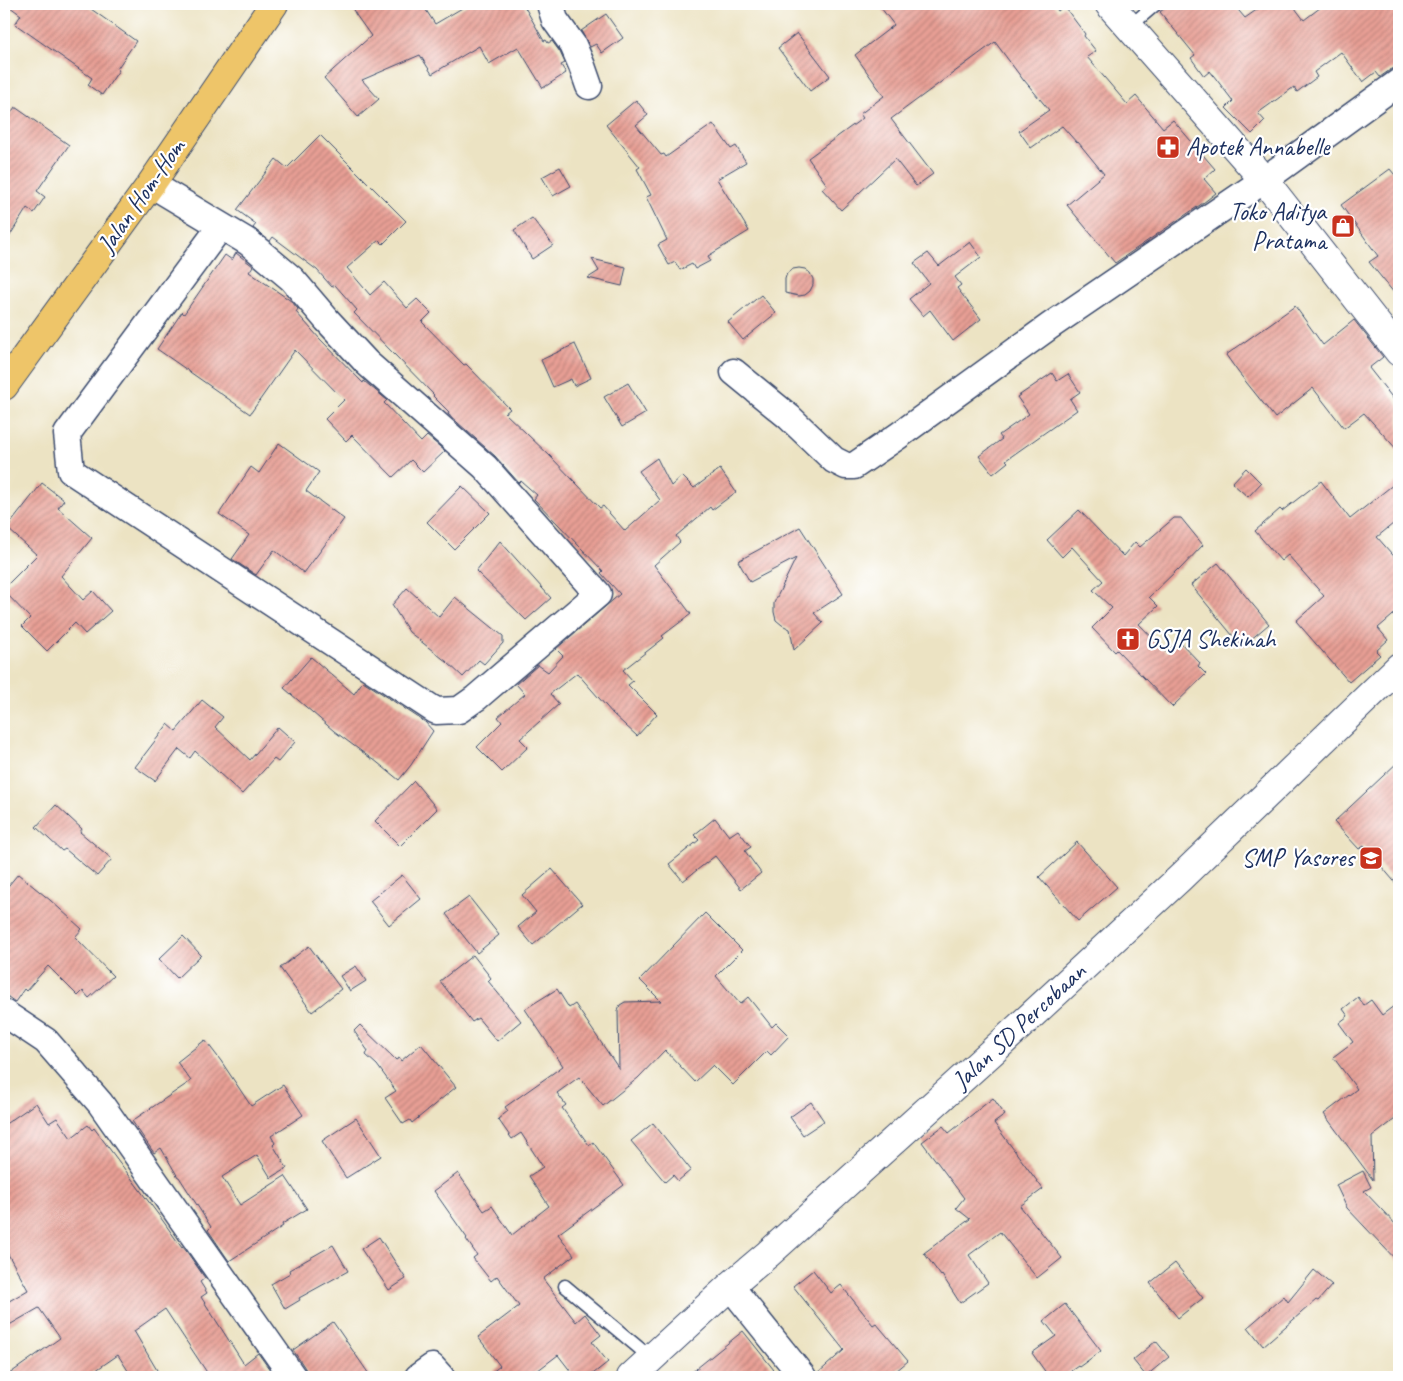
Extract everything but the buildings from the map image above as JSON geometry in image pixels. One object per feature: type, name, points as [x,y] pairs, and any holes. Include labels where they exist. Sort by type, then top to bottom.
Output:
[{"type":"highway","name":"Jalan Hom-Hom","points":[[4,386],[150,184],[274,4]]},
{"type":"street","points":[[550,4],[555,20],[573,45],[589,86]]},
{"type":"street","points":[[1109,4],[1264,180],[1399,352]]},
{"type":"street","points":[[734,372],[789,417],[834,460],[846,466],[854,466],[1050,326],[1264,180],[1399,82]]},
{"type":"street","points":[[150,184],[221,226],[248,242],[292,279],[367,363],[485,467],[598,594],[476,698],[459,710],[436,711],[71,471],[67,434],[221,226]]},
{"type":"street","name":"Jalan SD Percobaan","points":[[630,1377],[987,1057],[1180,878],[1399,667]]},
{"type":"street","points":[[4,1013],[46,1041],[100,1102],[293,1377]]},
{"type":"street","points":[[730,1286],[803,1377]]},
{"type":"street","points":[[418,1377],[432,1368],[441,1377]]},
{"type":"lane","points":[[1130,27],[1156,4]]},
{"type":"lane","points":[[565,1286],[651,1358]]},
{"type":"place","name":"Apotek Annabelle","points":[[1168,147]]},
{"type":"place","name":"Toko Aditya Pratama","points":[[1343,226]]},
{"type":"place","name":"GSJA Shekinah","points":[[1128,639]]},
{"type":"place","name":"SMP Yasores","points":[[1371,858]]}]
